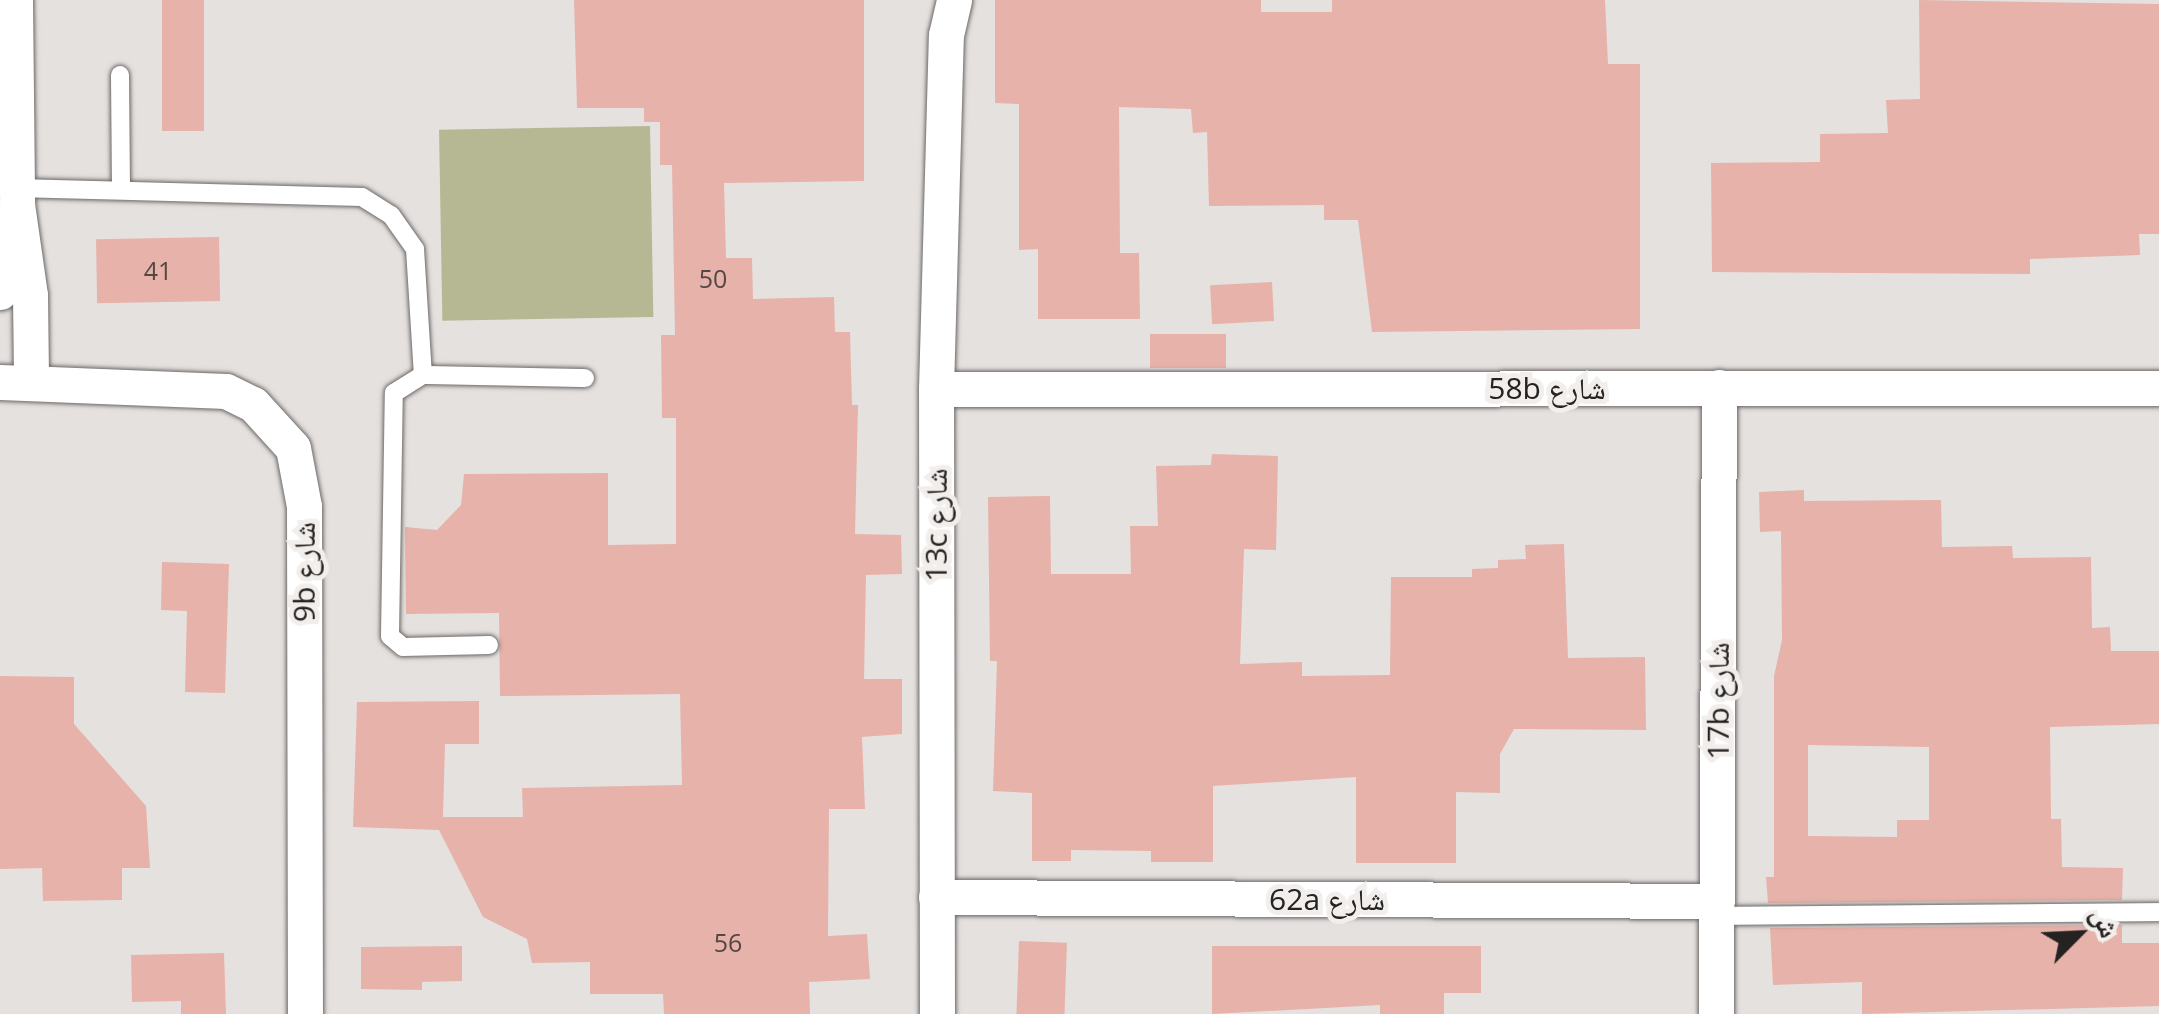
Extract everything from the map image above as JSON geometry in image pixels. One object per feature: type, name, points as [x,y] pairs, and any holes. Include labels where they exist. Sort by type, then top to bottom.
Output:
[{"type":"street","points":[[15,0],[17,196],[30,295],[16,382]]},
{"type":"street","name":"13c شارع","points":[[938,0],[946,35]]},
{"type":"street","name":"13c شارع","points":[[937,1014],[936,388],[946,35],[954,0]]},
{"type":"street","points":[[0,292],[17,196]]},
{"type":"street","name":"9b شارع","points":[[16,382],[226,390],[253,404],[293,448],[304,506],[305,1014]]},
{"type":"street","name":"17b شارع","points":[[1716,1014],[1719,387]]},
{"type":"street","name":"58b شارع","points":[[936,388],[2159,388]]},
{"type":"street","name":"62a شارع","points":[[936,897],[1717,909]]},
{"type":"lane","points":[[120,75],[121,190]]},
{"type":"lane","points":[[17,196],[121,190],[344,193],[377,205],[405,230],[421,268],[423,374]]},
{"type":"lane","points":[[489,645],[402,646],[390,636],[390,404],[401,383],[423,374],[585,378]]},
{"type":"lane","points":[[1717,909],[2159,912]]},
{"type":"green space","points":[[650,126],[653,317],[442,321],[439,130]]},
{"type":"building","points":[[162,0],[204,0],[204,131],[162,131]]},
{"type":"building","points":[[574,0],[864,0],[864,181],[724,183],[726,258],[752,258],[753,299],[834,297],[835,332],[850,332],[852,405],[858,405],[855,534],[901,535],[902,574],[866,575],[864,679],[902,679],[902,734],[862,737],[865,809],[829,809],[828,936],[867,934],[870,979],[809,982],[810,1014],[664,1014],[663,994],[590,994],[590,962],[532,963],[527,939],[483,917],[439,830],[353,827],[357,702],[479,701],[479,744],[445,744],[443,817],[523,817],[522,788],[682,785],[680,694],[500,696],[499,613],[406,614],[405,527],[437,530],[461,505],[464,474],[608,473],[608,545],[676,544],[676,418],[662,418],[661,335],[675,335],[672,165],[660,165],[660,122],[644,122],[644,108],[577,108]]},
{"type":"building","points":[[995,0],[1261,0],[1261,12],[1332,12],[1332,0],[1605,0],[1608,64],[1640,64],[1640,329],[1372,332],[1358,220],[1324,220],[1324,205],[1209,206],[1207,132],[1193,133],[1191,109],[1119,107],[1120,253],[1139,253],[1140,319],[1038,319],[1038,249],[1019,250],[1019,104],[995,103]]},
{"type":"building","points":[[1919,0],[2159,4],[2159,234],[2139,234],[2140,255],[2030,259],[2030,274],[1712,272],[1711,163],[1820,162],[1820,134],[1888,133],[1886,100],[1920,99]]},
{"type":"building","points":[[219,237],[220,301],[97,303],[96,239]]},
{"type":"building","points":[[1272,282],[1274,321],[1212,324],[1210,285]]},
{"type":"building","points":[[1150,334],[1226,334],[1226,368],[1150,368]]},
{"type":"building","points":[[1212,454],[1278,456],[1276,550],[1244,549],[1240,664],[1302,662],[1302,676],[1390,675],[1391,577],[1472,577],[1472,569],[1498,568],[1498,560],[1526,559],[1525,545],[1564,544],[1568,658],[1645,657],[1646,730],[1514,729],[1500,754],[1500,793],[1456,792],[1456,863],[1356,863],[1356,777],[1213,786],[1213,862],[1151,862],[1151,851],[1071,850],[1071,861],[1032,861],[1032,793],[993,791],[997,661],[990,661],[988,497],[1050,496],[1051,574],[1131,574],[1130,526],[1158,526],[1156,466],[1211,465]]},
{"type":"building","points":[[1804,490],[1804,501],[1941,500],[1942,547],[2012,546],[2013,558],[2091,557],[2092,628],[2110,627],[2111,651],[2159,651],[2159,724],[2050,727],[2051,819],[2061,819],[2062,867],[2123,868],[2122,900],[1768,903],[1766,877],[1774,877],[1774,676],[1782,640],[1781,531],[1760,532],[1759,492]],"holes":[[[1808,745],[1929,747],[1929,820],[1897,820],[1897,837],[1808,836]]]},
{"type":"building","points":[[162,562],[229,564],[225,693],[185,692],[187,611],[161,610]]},
{"type":"building","points":[[0,676],[74,677],[74,724],[146,806],[150,868],[122,868],[122,900],[43,901],[42,868],[0,869]]},
{"type":"building","points":[[2122,925],[2122,943],[2159,943],[2159,1006],[1862,1014],[1862,982],[1773,985],[1770,928]]},
{"type":"building","points":[[1019,941],[1067,943],[1064,1014],[1016,1014]]},
{"type":"building","points":[[462,946],[462,981],[422,982],[422,990],[361,989],[361,947]]},
{"type":"building","points":[[1212,946],[1481,946],[1481,993],[1444,993],[1444,1014],[1380,1014],[1380,1005],[1212,1014]]},
{"type":"building","points":[[224,953],[226,1014],[181,1014],[181,1001],[132,1002],[131,955]]}]
